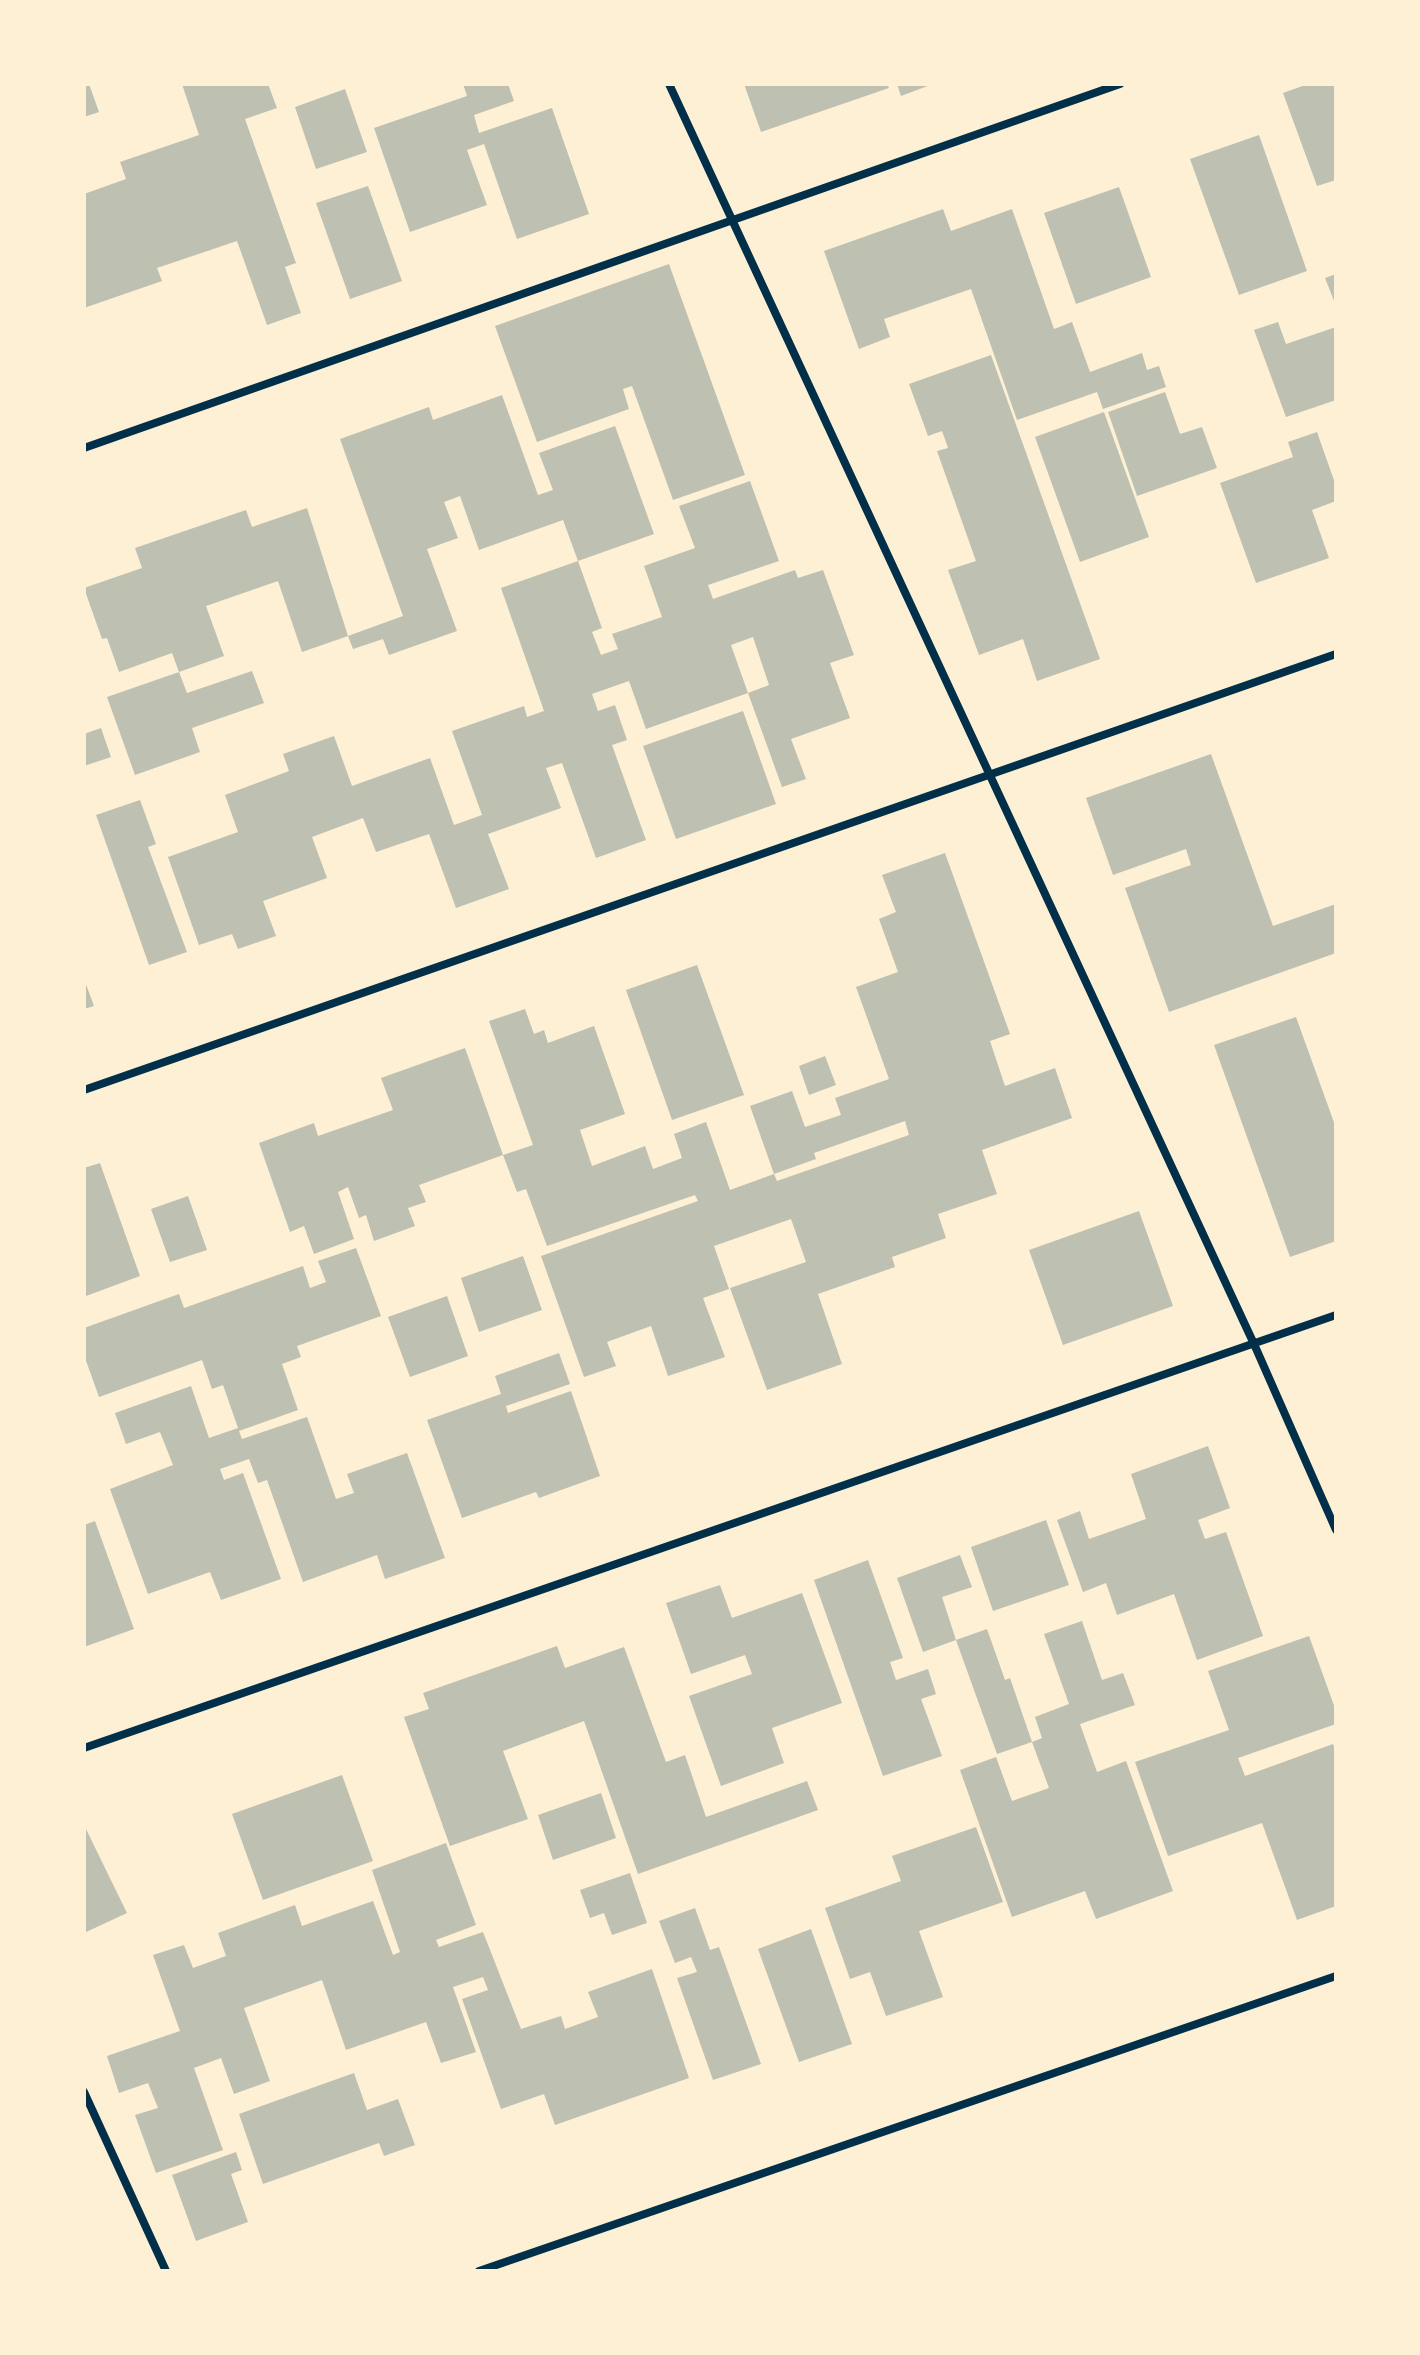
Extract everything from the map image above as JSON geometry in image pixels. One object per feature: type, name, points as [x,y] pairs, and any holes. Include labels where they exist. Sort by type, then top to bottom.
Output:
[{"type":"street","points":[[669,84],[1254,1344],[1336,1530]]},
{"type":"street","points":[[84,448],[1120,84]]},
{"type":"street","points":[[84,1090],[1336,654]]},
{"type":"street","points":[[84,1748],[1336,1315]]},
{"type":"street","points":[[479,2271],[1336,1976]]},
{"type":"street","points":[[84,2092],[166,2271]]},
{"type":"building","points":[[84,84],[89,84],[99,112],[84,117]]},
{"type":"building","points":[[182,84],[268,84],[277,108],[245,119],[296,263],[285,267],[301,313],[267,325],[237,241],[157,268],[162,281],[84,308],[84,194],[126,179],[120,162],[199,135]]},
{"type":"building","points":[[463,84],[508,84],[514,101],[474,115],[479,133],[552,108],[589,214],[517,239],[484,144],[467,150],[487,205],[410,232],[374,128],[467,96]]},
{"type":"building","points":[[744,84],[887,84],[889,88],[761,132]]},
{"type":"building","points":[[897,84],[933,84],[901,96]]},
{"type":"building","points":[[1308,84],[1336,84],[1336,180],[1317,186],[1283,93]]},
{"type":"building","points":[[345,89],[367,152],[316,169],[295,107]]},
{"type":"building","points":[[1259,135],[1307,271],[1239,295],[1190,159]]},
{"type":"building","points":[[368,186],[402,281],[350,299],[316,203]]},
{"type":"building","points":[[1119,187],[1151,277],[1076,304],[1044,213]]},
{"type":"building","points":[[943,209],[951,231],[1012,209],[1054,329],[1072,322],[1090,372],[1142,353],[1147,370],[1159,366],[1166,387],[1103,409],[1097,392],[1017,420],[971,289],[884,319],[890,337],[859,349],[824,251]]},
{"type":"building","points":[[669,264],[745,475],[673,500],[632,386],[623,389],[629,409],[537,442],[495,326]]},
{"type":"building","points":[[1336,274],[1336,306],[1325,278]]},
{"type":"building","points":[[1278,322],[1286,344],[1336,327],[1336,400],[1286,417],[1254,330]]},
{"type":"building","points":[[991,355],[1100,659],[1037,681],[1023,639],[979,655],[948,570],[976,561],[937,451],[948,448],[942,431],[928,436],[909,384]]},
{"type":"building","points":[[1165,392],[1180,434],[1202,427],[1217,468],[1137,496],[1108,412]]},
{"type":"building","points":[[502,395],[538,495],[553,490],[539,453],[615,426],[654,534],[578,561],[563,520],[479,550],[460,496],[444,502],[458,538],[427,549],[457,631],[389,655],[383,639],[353,649],[348,636],[403,616],[340,439],[429,407],[433,420]]},
{"type":"building","points":[[1104,412],[1149,537],[1080,562],[1035,437]]},
{"type":"building","points":[[1317,432],[1336,486],[1336,501],[1312,510],[1329,558],[1256,583],[1220,483],[1293,457],[1288,442]]},
{"type":"building","points":[[750,481],[779,561],[708,585],[713,599],[795,570],[798,578],[823,570],[854,655],[830,663],[850,718],[791,739],[806,779],[782,787],[748,693],[646,729],[629,681],[592,694],[598,711],[615,705],[627,740],[612,745],[646,840],[596,858],[562,763],[546,768],[561,808],[488,834],[509,889],[456,908],[429,834],[376,852],[363,818],[312,837],[327,878],[263,901],[276,936],[238,949],[232,934],[199,945],[168,857],[238,832],[225,795],[289,771],[283,754],[334,736],[352,786],[430,758],[454,825],[482,815],[452,731],[524,706],[527,717],[544,711],[501,588],[578,561],[602,628],[592,632],[601,655],[618,649],[612,634],[662,617],[644,566],[695,548],[679,506]],"holes":[[[753,637],[769,685],[748,693],[731,645]]]},
{"type":"building","points":[[307,508],[348,636],[302,652],[278,581],[206,606],[224,656],[179,672],[172,653],[119,672],[107,638],[102,639],[84,588],[142,568],[135,548],[246,510],[252,527]]},
{"type":"building","points":[[252,671],[264,703],[192,728],[200,752],[135,775],[107,697],[179,672],[187,693]]},
{"type":"building","points":[[743,711],[776,804],[676,839],[643,746]]},
{"type":"building","points":[[101,728],[111,757],[84,766],[84,734]]},
{"type":"building","points":[[1211,754],[1273,926],[1336,904],[1336,953],[1169,1012],[1125,888],[1191,865],[1186,849],[1113,875],[1086,798]]},
{"type":"building","points":[[140,800],[156,844],[148,847],[187,952],[149,965],[96,815]]},
{"type":"building","points":[[945,853],[1010,1034],[990,1041],[1005,1086],[1055,1068],[1072,1118],[982,1150],[997,1194],[938,1214],[946,1238],[892,1257],[895,1267],[818,1294],[842,1364],[767,1390],[730,1288],[806,1262],[791,1219],[714,1246],[729,1289],[703,1298],[725,1357],[668,1376],[651,1326],[607,1342],[616,1366],[584,1377],[541,1256],[698,1201],[695,1195],[547,1246],[526,1189],[517,1192],[503,1155],[533,1145],[489,1021],[525,1009],[534,1034],[544,1030],[548,1043],[594,1026],[625,1114],[580,1130],[592,1166],[645,1146],[653,1169],[682,1158],[674,1134],[706,1122],[730,1190],[774,1174],[750,1106],[792,1091],[805,1127],[841,1115],[835,1098],[889,1079],[856,987],[898,972],[879,919],[896,912],[882,875]],"holes":[[[905,1121],[909,1135],[777,1181],[774,1174],[816,1159],[814,1153]]]},
{"type":"building","points":[[697,965],[744,1095],[672,1120],[626,990]]},
{"type":"building","points":[[84,979],[94,1006],[84,1009]]},
{"type":"building","points":[[1296,1017],[1336,1128],[1336,1241],[1290,1257],[1214,1045]]},
{"type":"building","points":[[465,1048],[503,1155],[419,1185],[426,1202],[408,1208],[415,1226],[374,1241],[366,1215],[359,1218],[348,1187],[338,1192],[354,1239],[314,1254],[304,1226],[290,1232],[259,1143],[314,1123],[318,1136],[393,1110],[381,1078]]},
{"type":"building","points":[[825,1056],[836,1085],[809,1095],[799,1066]]},
{"type":"building","points":[[100,1163],[140,1276],[86,1296],[84,1168]]},
{"type":"building","points":[[188,1196],[207,1250],[170,1262],[151,1209]]},
{"type":"building","points":[[1139,1211],[1173,1306],[1063,1345],[1029,1250]]},
{"type":"building","points":[[356,1248],[381,1316],[297,1346],[301,1357],[282,1364],[298,1410],[239,1431],[242,1439],[307,1417],[336,1499],[354,1493],[347,1474],[407,1453],[445,1558],[385,1579],[377,1555],[303,1582],[267,1480],[258,1483],[249,1459],[220,1469],[224,1480],[243,1473],[281,1579],[221,1600],[210,1572],[148,1594],[110,1489],[173,1465],[160,1432],[126,1444],[115,1413],[191,1386],[209,1438],[238,1428],[223,1385],[212,1389],[202,1360],[99,1397],[84,1355],[84,1328],[179,1294],[184,1308],[303,1266],[310,1288],[326,1282],[318,1261]]},
{"type":"building","points":[[523,1256],[542,1310],[479,1332],[461,1278]]},
{"type":"building","points":[[447,1296],[468,1356],[410,1377],[388,1317]]},
{"type":"building","points":[[559,1353],[570,1384],[506,1406],[508,1413],[571,1391],[600,1476],[539,1498],[536,1492],[462,1518],[427,1420],[501,1394],[495,1376]]},
{"type":"building","points":[[1208,1446],[1230,1508],[1198,1520],[1205,1539],[1226,1532],[1263,1636],[1197,1660],[1174,1594],[1117,1615],[1106,1583],[1083,1592],[1057,1520],[1080,1511],[1089,1539],[1146,1519],[1131,1474]]},
{"type":"building","points":[[1046,1520],[1069,1585],[993,1611],[971,1547]]},
{"type":"building","points":[[95,1521],[134,1629],[84,1647],[84,1525]]},
{"type":"building","points":[[960,1555],[972,1587],[942,1597],[956,1640],[923,1652],[897,1578]]},
{"type":"building","points":[[868,1560],[903,1658],[890,1662],[896,1680],[928,1669],[936,1694],[921,1699],[942,1756],[883,1776],[814,1580]]},
{"type":"building","points":[[720,1585],[732,1618],[802,1593],[842,1703],[772,1728],[784,1763],[721,1786],[689,1696],[752,1674],[745,1655],[691,1674],[666,1603]]},
{"type":"building","points":[[1082,1621],[1102,1680],[1123,1673],[1135,1705],[1080,1724],[1097,1772],[1126,1761],[1173,1891],[1096,1919],[1085,1891],[1012,1917],[960,1770],[996,1757],[1012,1801],[1049,1788],[1032,1742],[1042,1738],[1035,1717],[1069,1704],[1044,1634]]},
{"type":"building","points":[[987,1629],[1005,1680],[1010,1678],[1032,1742],[997,1754],[956,1640]]},
{"type":"building","points":[[1309,1636],[1336,1711],[1336,1724],[1238,1758],[1245,1776],[1333,1744],[1336,1753],[1336,1906],[1297,1920],[1262,1823],[1168,1856],[1135,1762],[1229,1730],[1208,1671]]},
{"type":"building","points":[[557,1646],[565,1668],[624,1647],[666,1762],[685,1755],[706,1817],[807,1781],[818,1810],[638,1874],[584,1721],[503,1751],[528,1819],[450,1846],[404,1717],[429,1709],[423,1693]]},
{"type":"building","points":[[342,1775],[373,1861],[263,1900],[232,1814]]},
{"type":"building","points":[[601,1793],[616,1838],[553,1860],[538,1815]]},
{"type":"building","points":[[84,1825],[127,1913],[84,1933]]},
{"type":"building","points":[[976,1827],[1003,1902],[919,1931],[943,1997],[886,2016],[870,1972],[850,1979],[825,1908],[901,1881],[892,1856]]},
{"type":"building","points":[[446,1843],[476,1925],[436,1940],[439,1947],[483,1932],[521,2029],[561,2016],[565,2029],[598,2017],[588,1992],[652,1969],[689,2078],[555,2125],[544,2094],[501,2109],[462,1999],[488,1990],[483,1977],[453,1987],[476,2052],[441,2063],[426,2022],[346,2050],[322,1980],[244,2008],[270,2081],[234,2094],[221,2058],[194,2068],[223,2150],[156,2173],[135,2115],[158,2108],[148,2083],[119,2093],[107,2056],[180,2031],[153,1955],[184,1945],[193,1968],[226,1956],[218,1933],[295,1905],[302,1926],[373,1901],[393,1955],[400,1952],[372,1870]]},
{"type":"building","points":[[630,1873],[647,1923],[612,1935],[604,1913],[590,1918],[580,1890]]},
{"type":"building","points":[[695,1908],[710,1950],[719,1947],[761,2064],[713,2080],[677,1978],[697,1972],[691,1957],[675,1963],[659,1921]]},
{"type":"building","points":[[811,1929],[852,2044],[799,2062],[758,1949]]},
{"type":"building","points":[[354,2073],[367,2110],[398,2099],[415,2145],[384,2156],[379,2143],[263,2184],[239,2114]]},
{"type":"building","points":[[236,2152],[242,2170],[231,2174],[248,2222],[196,2241],[172,2175]]}]
